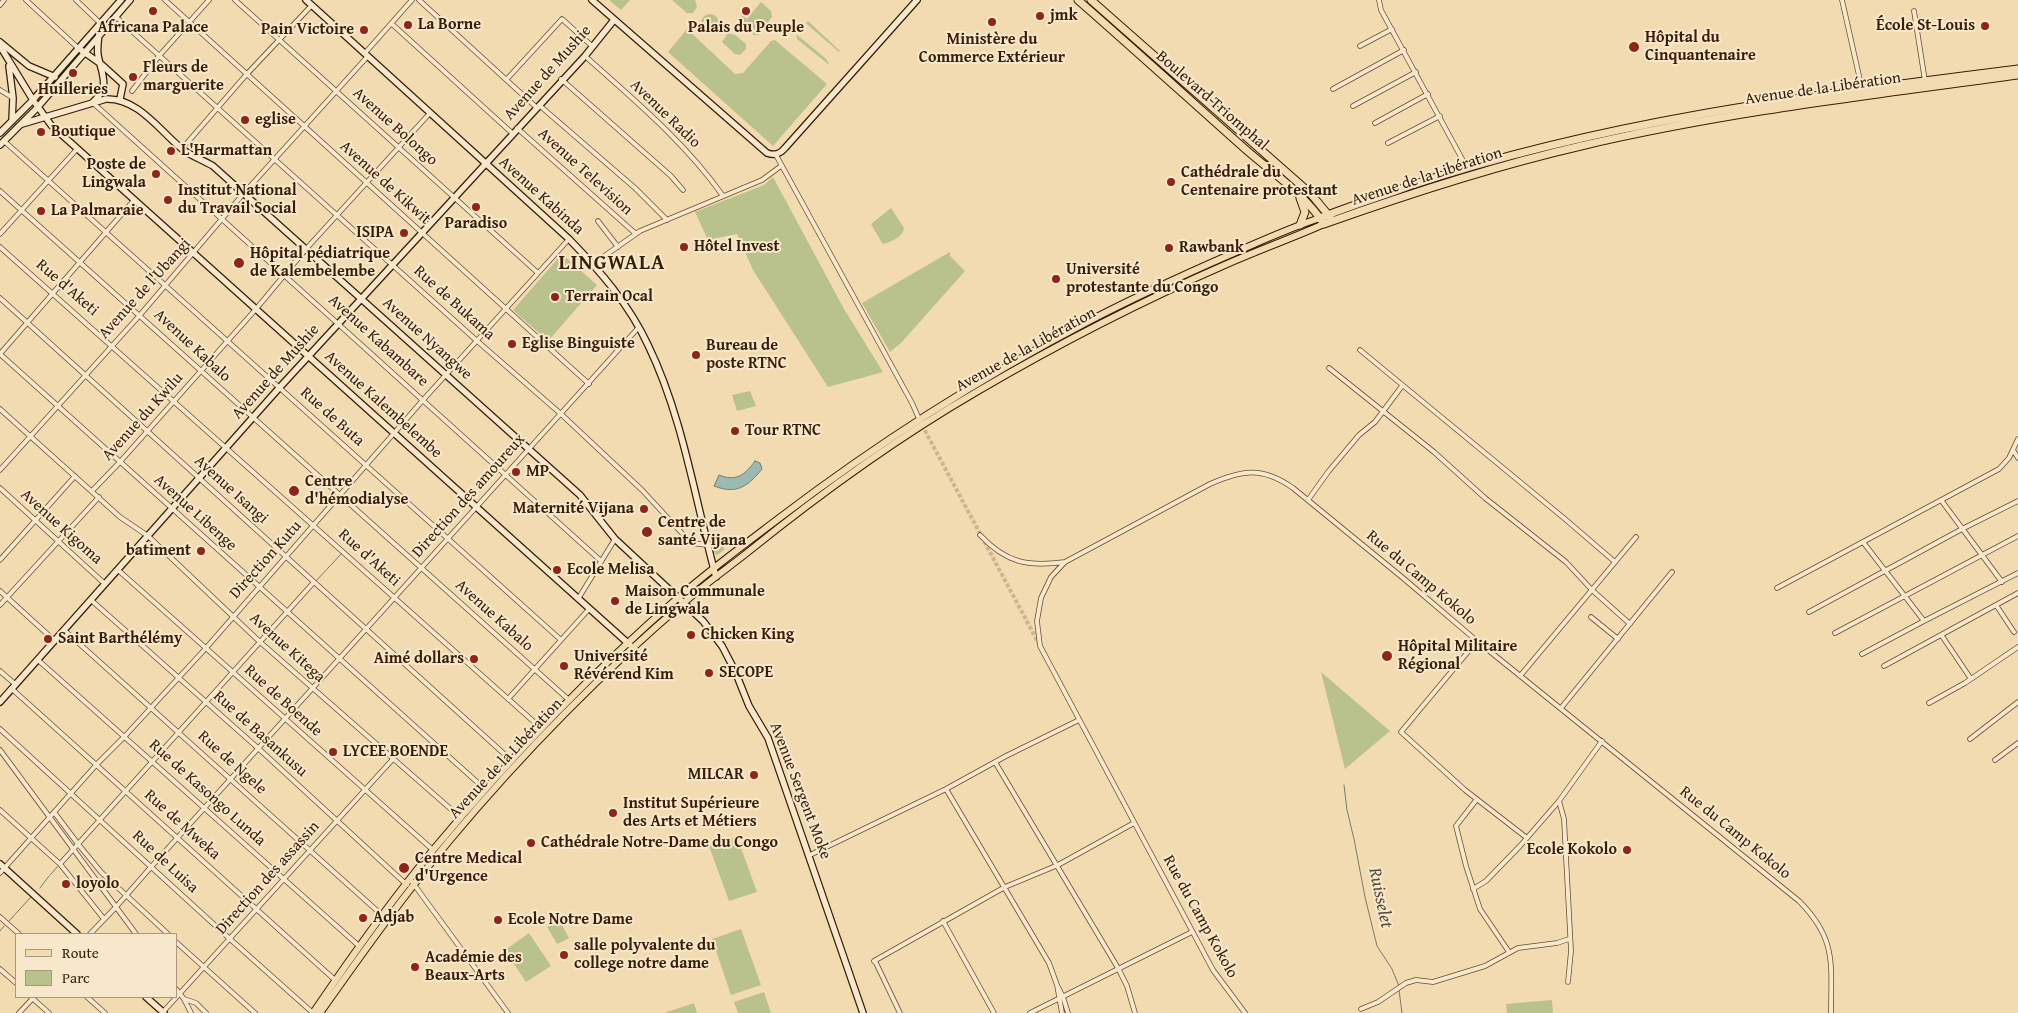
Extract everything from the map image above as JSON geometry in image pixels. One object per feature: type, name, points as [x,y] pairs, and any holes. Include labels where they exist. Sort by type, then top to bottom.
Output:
[{"type":"highway","name":"Boulevard Triomphal","points":[[1078,0],[1252,155],[1298,193],[1322,221]]},
{"type":"highway","name":"Boulevard Triomphal","points":[[1091,0],[1311,194],[1331,218]]},
{"type":"highway","name":"Avenue de la Libération","points":[[1331,218],[1342,210],[1468,168],[1579,138],[1639,125],[1748,106],[1925,80],[2018,69]]},
{"type":"highway","name":"Avenue de la Libération","points":[[1322,221],[1442,184],[1581,146],[1750,113],[2018,75]]},
{"type":"highway","points":[[1298,193],[1305,212],[1300,225]]},
{"type":"highway","points":[[1311,194],[1324,205],[1342,210]]},
{"type":"main road","name":"Avenue de la Libération","points":[[313,1013],[359,946],[488,792],[512,760],[569,700],[682,599],[713,568],[841,471],[1029,353],[1112,309],[1206,265],[1300,225],[1322,221]]},
{"type":"main road","name":"Avenue de la Libération","points":[[682,599],[716,577],[812,501],[922,426],[977,392],[1073,338],[1164,292],[1322,221]]},
{"type":"main road","name":"Avenue de la Libération","points":[[320,1013],[432,850],[630,646]]},
{"type":"street","points":[[0,5],[4,0]]},
{"type":"street","points":[[22,124],[92,102],[120,99],[123,84],[101,64],[83,53],[26,0]]},
{"type":"street","points":[[76,0],[100,22]]},
{"type":"street","points":[[0,133],[33,100],[121,0]]},
{"type":"street","points":[[2,143],[38,108],[99,34],[130,0]]},
{"type":"street","name":"Avenue de Kikwit","points":[[165,0],[588,384]]},
{"type":"street","points":[[132,91],[159,56],[209,0]]},
{"type":"street","name":"Avenue Bolongo","points":[[234,0],[538,273]]},
{"type":"street","name":"Avenue Kabinda","points":[[306,0],[569,239],[621,298],[657,364],[678,423],[716,577]]},
{"type":"street","name":"Avenue de l'Ubangi","points":[[0,470],[166,286],[244,194],[336,91],[412,0]]},
{"type":"street","points":[[420,0],[507,79],[635,188],[667,220]]},
{"type":"street","points":[[592,0],[767,153],[776,155],[792,141],[917,0]]},
{"type":"street","points":[[1379,0],[1379,5],[1468,168]]},
{"type":"street","points":[[1842,0],[1862,89]]},
{"type":"street","points":[[187,143],[246,75],[312,5]]},
{"type":"street","points":[[1914,11],[1925,80]]},
{"type":"street","name":"Rue de Bukama","points":[[115,16],[561,414],[642,490],[691,543],[707,545]]},
{"type":"street","points":[[507,79],[562,19],[592,46]]},
{"type":"street","name":"Avenue de Mushie","points":[[0,702],[360,298],[584,56],[614,20]]},
{"type":"street","points":[[392,24],[512,133]]},
{"type":"street","points":[[1360,46],[1392,29]]},
{"type":"street","points":[[92,102],[99,96],[104,75],[97,45],[99,34]]},
{"type":"street","points":[[0,42],[29,66],[61,79]]},
{"type":"street","name":"Avenue Kalembelembe","points":[[1,48],[9,64],[51,126],[630,646]]},
{"type":"street","points":[[1333,89],[1404,50]]},
{"type":"street","name":"Avenue Radio","points":[[584,56],[658,122],[706,172],[723,196]]},
{"type":"street","points":[[9,64],[13,98],[12,121]]},
{"type":"street","points":[[1353,106],[1416,72]]},
{"type":"street","points":[[561,79],[671,176],[683,190]]},
{"type":"street","points":[[0,90],[13,98]]},
{"type":"street","points":[[1375,123],[1428,94]]},
{"type":"street","name":"Avenue Nyangwe","points":[[120,99],[138,110],[188,153],[213,166],[586,501],[616,539],[682,599]]},
{"type":"street","name":"Avenue Kabambare","points":[[92,102],[601,561]]},
{"type":"street","name":"Avenue du Kwilu","points":[[92,491],[120,463],[256,309],[306,249],[430,113]]},
{"type":"street","points":[[1388,144],[1440,116]]},
{"type":"street","name":"Avenue Television","points":[[517,128],[636,234]]},
{"type":"street","name":"Rue de Buta","points":[[2,143],[18,153],[561,640]]},
{"type":"street","points":[[0,234],[77,149]]},
{"type":"street","points":[[776,155],[912,403],[920,422]]},
{"type":"street","points":[[593,264],[636,234],[762,180],[781,166]]},
{"type":"street","name":"Avenue Kabalo","points":[[0,191],[140,315],[200,372],[340,494],[569,700]]},
{"type":"street","points":[[0,354],[134,200]]},
{"type":"street","points":[[598,221],[618,247]]},
{"type":"street","name":"Direction Kutu","points":[[2,868],[206,648],[476,340],[569,239]]},
{"type":"street","name":"Rue d'Aketi","points":[[0,247],[54,293],[542,729]]},
{"type":"street","name":"Avenue Isangi","points":[[0,298],[512,760]]},
{"type":"street","name":"Direction des amoureux","points":[[91,933],[638,327]]},
{"type":"street","points":[[1360,350],[1615,562]]},
{"type":"street","name":"Avenue Libenge","points":[[0,354],[488,792]]},
{"type":"street","points":[[1328,368],[1434,452],[1485,498],[1566,562],[1592,590],[1630,624]]},
{"type":"street","points":[[1308,500],[1328,472],[1359,435],[1375,422],[1402,386]]},
{"type":"street","name":"Avenue Kitega","points":[[0,409],[120,517],[148,536],[260,642],[461,818]]},
{"type":"street","points":[[1776,588],[1999,469],[2009,458],[2018,439]]},
{"type":"street","points":[[2013,450],[2018,458]]},
{"type":"street","name":"Rue du Camp Kokolo","points":[[1245,1013],[1213,970],[1040,646],[1038,614],[1044,592],[1051,577],[1065,562],[1188,495],[1235,474],[1257,472],[1275,477],[1308,500],[1477,641],[1787,891],[1810,912],[1824,932],[1828,945],[1831,971],[1831,1013]]},
{"type":"street","points":[[0,560],[75,476]]},
{"type":"street","name":"Avenue Kigoma","points":[[0,488],[105,584]]},
{"type":"street","points":[[0,605],[99,498]]},
{"type":"street","points":[[1941,500],[2002,582]]},
{"type":"street","points":[[1809,612],[1962,529],[2018,501]]},
{"type":"street","name":"Rue du Camp Kokolo","points":[[980,535],[992,547],[1014,560],[1039,565],[1065,562]]},
{"type":"street","points":[[1835,633],[2018,536]]},
{"type":"street","points":[[1520,676],[1636,537]]},
{"type":"street","points":[[578,599],[616,539]]},
{"type":"street","points":[[1863,542],[1924,621]]},
{"type":"street","name":"Rue de Boende","points":[[118,570],[432,850]]},
{"type":"street","points":[[1561,708],[1672,572]]},
{"type":"street","points":[[1862,654],[2018,573]]},
{"type":"street","points":[[60,864],[314,582]]},
{"type":"street","points":[[0,591],[55,641]]},
{"type":"street","points":[[1884,666],[2018,593]]},
{"type":"street","name":"Avenue Sergent Moke","points":[[682,599],[703,621],[722,646],[735,671],[749,706],[766,732],[863,1013]]},
{"type":"street","name":"Rue de Basankusu","points":[[91,600],[410,884],[508,1013]]},
{"type":"street","points":[[1996,606],[2014,632]]},
{"type":"street","points":[[508,699],[589,609]]},
{"type":"street","points":[[1592,617],[1618,639]]},
{"type":"street","name":"Rue de Ngele","points":[[64,630],[383,916]]},
{"type":"street","points":[[1942,636],[1971,678]]},
{"type":"street","points":[[1477,641],[1400,732],[1477,799],[1527,838]]},
{"type":"street","points":[[1929,703],[2018,647]]},
{"type":"street","name":"Rue de Kasongo Lunda","points":[[38,660],[359,946]]},
{"type":"street","name":"Rue de Mweka","points":[[0,671],[13,686],[97,764],[335,980]]},
{"type":"street","points":[[1970,739],[2018,702]]},
{"type":"street","points":[[810,855],[946,789],[1079,720]]},
{"type":"street","name":"Rue de Luisa","points":[[0,730],[313,1013]]},
{"type":"street","points":[[1473,889],[1486,881],[1559,802],[1602,741]]},
{"type":"street","points":[[1995,760],[2018,743]]},
{"type":"street","points":[[0,750],[135,933]]},
{"type":"street","name":"Direction des assassin","points":[[180,994],[393,759]]},
{"type":"street","points":[[995,762],[1118,968],[1128,986],[1135,1013]]},
{"type":"street","points":[[946,789],[1049,963],[1068,1013]]},
{"type":"street","points":[[1477,799],[1456,826],[1480,909],[1509,952]]},
{"type":"street","points":[[1559,802],[1564,819],[1571,951],[1568,982]]},
{"type":"street","points":[[0,810],[60,864],[104,919]]},
{"type":"street","points":[[54,812],[101,872],[167,933]]},
{"type":"street","points":[[900,1013],[874,961],[1005,887],[1058,865],[1134,823]]},
{"type":"street","points":[[2,868],[76,933]]},
{"type":"street","points":[[0,917],[18,933]]},
{"type":"street","points":[[943,922],[994,1013]]},
{"type":"street","points":[[1030,1013],[1192,932]]},
{"type":"street","points":[[1362,1009],[1378,1002],[1406,983],[1416,980],[1433,982],[1485,966],[1509,952],[1528,946],[1570,939]]},
{"type":"street","points":[[178,944],[255,1013]]},
{"type":"street","points":[[0,969],[15,982]]},
{"type":"street","points":[[178,992],[191,1013]]},
{"type":"street","points":[[19,1013],[31,998]]},
{"type":"street","points":[[33,998],[49,1013]]},
{"type":"street","points":[[88,998],[105,1013]]},
{"type":"street","points":[[147,998],[163,1013]]},
{"type":"street","name":"Direction des assassin","points":[[163,1013],[176,998]]},
{"type":"street","points":[[1061,998],[1062,1013]]},
{"type":"street","points":[[184,999],[196,1003],[206,1013]]},
{"type":"green space","points":[[609,0],[630,0],[621,10]]},
{"type":"green space","points":[[672,0],[695,0],[697,7],[693,13],[687,13]]},
{"type":"green space","points":[[761,2],[771,11],[772,17],[758,35],[754,35],[739,20],[742,15],[747,19]]},
{"type":"green space","points":[[710,14],[716,17],[719,23],[716,29],[710,32],[704,29],[701,23],[704,17]]},
{"type":"green space","points":[[808,21],[840,51],[809,26],[806,23]]},
{"type":"green space","points":[[687,29],[735,74],[743,73],[771,41],[775,40],[827,84],[773,146],[668,52]]},
{"type":"green space","points":[[728,33],[735,35],[746,44],[746,49],[740,55],[735,54],[722,42]]},
{"type":"green space","points":[[796,34],[825,58],[829,63],[797,39]]},
{"type":"green space","points":[[773,177],[844,309],[883,372],[828,387],[753,270],[737,234],[708,240],[695,212],[764,185]]},
{"type":"green space","points":[[891,208],[904,228],[894,240],[884,244],[871,224]]},
{"type":"green space","points":[[950,252],[950,256],[965,271],[901,343],[890,352],[862,303]]},
{"type":"green space","name":"Terrain Ocal","points":[[562,254],[597,285],[548,341],[513,310]]},
{"type":"green space","points":[[750,391],[756,406],[737,411],[732,395]]},
{"type":"green space","points":[[715,537],[722,538],[724,550],[717,555],[711,549]]},
{"type":"green space","points":[[1321,672],[1390,731],[1345,769]]},
{"type":"green space","points":[[737,837],[757,892],[729,901],[709,846]]},
{"type":"green space","points":[[559,920],[569,938],[557,944],[547,927]]},
{"type":"green space","points":[[741,929],[761,985],[731,995],[712,939]]},
{"type":"green space","points":[[529,933],[551,966],[526,982],[505,950]]},
{"type":"green space","points":[[764,992],[771,1013],[738,1013],[734,1002]]},
{"type":"green space","points":[[1552,1000],[1553,1013],[1507,1013],[1506,1004]]},
{"type":"green space","points":[[694,1003],[697,1013],[664,1013]]},
{"type":"water","points":[[755,461],[760,463],[762,469],[747,484],[729,490],[714,486],[719,475],[730,478],[740,476]]},
{"type":"waterway","points":[[316,581],[342,553]]},
{"type":"waterway","name":"Ruisselet","points":[[1344,785],[1347,810],[1377,946],[1392,969],[1399,986]]},
{"type":"waterway","points":[[50,875],[60,864]]},
{"type":"waterway","points":[[40,888],[49,876]]},
{"type":"waterway","points":[[9,921],[31,897]]},
{"type":"waterway","points":[[0,931],[4,926]]},
{"type":"waterway","name":"Ruisselet","points":[[1399,990],[1402,1013]]},
{"type":"tunnel","points":[[922,425],[1039,644]]},
{"type":"place","name":"Africana Palace","points":[[153,11]]},
{"type":"place","name":"Palais du Peuple","points":[[746,11]]},
{"type":"place","name":"jmk","points":[[1040,16]]},
{"type":"place","name":"Ministère du Commerce Extérieur","points":[[992,22]]},
{"type":"place","name":"La Borne","points":[[408,25]]},
{"type":"place","name":"École St-Louis","points":[[1985,26]]},
{"type":"place","name":"Pain Victoire","points":[[364,30]]},
{"type":"place","name":"Hôpital du Cinquantenaire","points":[[1634,47]]},
{"type":"place","name":"Huilleries","points":[[73,73]]},
{"type":"place","name":"Fleurs de marguerite","points":[[133,77]]},
{"type":"place","name":"eglise","points":[[245,120]]},
{"type":"place","name":"Boutique","points":[[41,132]]},
{"type":"place","name":"L'Harmattan","points":[[171,151]]},
{"type":"place","name":"Poste de Lingwala","points":[[156,174]]},
{"type":"place","name":"Cathédrale du Centenaire protestant","points":[[1171,182]]},
{"type":"place","name":"Institut National du Travail Social","points":[[168,200]]},
{"type":"place","name":"Paradiso","points":[[476,207]]},
{"type":"place","name":"La Palmaraie","points":[[41,211]]},
{"type":"place","name":"ISIPA","points":[[404,233]]},
{"type":"place","name":"Hôtel Invest","points":[[684,247]]},
{"type":"place","name":"Rawbank","points":[[1169,248]]},
{"type":"place","name":"Hôpital pédiatrique de Kalembelembe","points":[[239,263]]},
{"type":"place","name":"Université protestante du Congo","points":[[1056,279]]},
{"type":"place","name":"Terrain Ocal","points":[[555,297]]},
{"type":"place","name":"Eglise Binguiste","points":[[512,344]]},
{"type":"place","name":"Bureau de poste RTNC","points":[[696,355]]},
{"type":"place","name":"Tour RTNC","points":[[735,431]]},
{"type":"place","name":"MP","points":[[516,472]]},
{"type":"place","name":"Centre d'hémodialyse","points":[[294,491]]},
{"type":"place","name":"Maternité Vijana","points":[[644,509]]},
{"type":"place","name":"Centre de santé Vijana","points":[[647,532]]},
{"type":"place","name":"batiment","points":[[201,551]]},
{"type":"place","name":"Ecole Melisa","points":[[557,570]]},
{"type":"place","name":"Maison Communale de Lingwala","points":[[615,601]]},
{"type":"place","name":"Chicken King","points":[[691,635]]},
{"type":"place","name":"Saint Barthélémy","points":[[48,639]]},
{"type":"place","name":"Hôpital Militaire Régional","points":[[1387,656]]},
{"type":"place","name":"Aimé dollars","points":[[474,659]]},
{"type":"place","name":"Université Révérend Kim","points":[[564,666]]},
{"type":"place","name":"SECOPE","points":[[709,673]]},
{"type":"place","name":"LYCEE BOENDE","points":[[333,752]]},
{"type":"place","name":"MILCAR","points":[[754,775]]},
{"type":"place","name":"Institut Supérieure des Arts et Métiers","points":[[613,813]]},
{"type":"place","name":"Cathédrale Notre-Dame du Congo","points":[[531,843]]},
{"type":"place","name":"Ecole Kokolo","points":[[1627,850]]},
{"type":"place","name":"Centre Medical d'Urgence","points":[[404,868]]},
{"type":"place","name":"loyolo","points":[[66,884]]},
{"type":"place","name":"Adjab","points":[[363,918]]},
{"type":"place","name":"Ecole Notre Dame","points":[[498,920]]},
{"type":"place","name":"salle polyvalente du college notre dame","points":[[564,955]]},
{"type":"place","name":"Académie des Beaux-Arts","points":[[415,967]]},
{"type":"district","name":"LINGWALA","points":[[612,264]]}]
